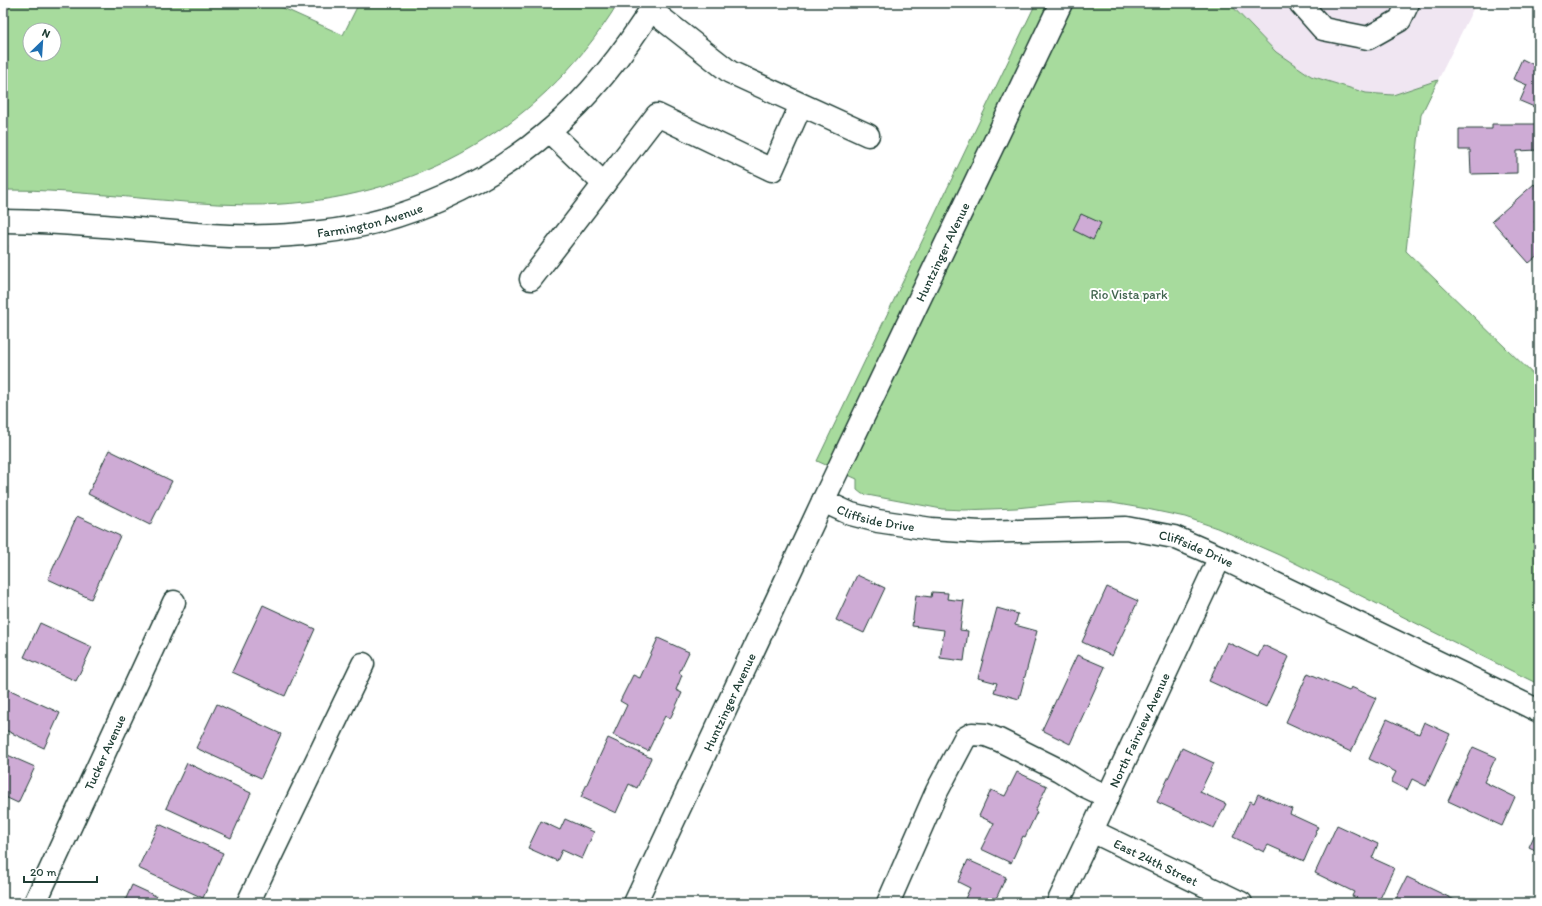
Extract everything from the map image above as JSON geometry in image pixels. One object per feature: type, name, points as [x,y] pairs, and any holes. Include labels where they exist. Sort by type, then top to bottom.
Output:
[{"type":"street","name":"Huntzinger AVenue","points":[[823,501],[1062,3]]},
{"type":"street","points":[[1300,3],[1323,29],[1368,38],[1400,20],[1408,3]]},
{"type":"street","points":[[653,6],[730,72],[868,135]]},
{"type":"street","name":"Farmington Avenue","points":[[3,221],[80,224],[228,236],[289,235],[322,232],[381,220],[428,204],[490,172],[549,131],[573,109],[614,63],[653,6]]},
{"type":"street","points":[[530,279],[657,115],[772,170],[801,105]]},
{"type":"street","points":[[549,131],[604,184]]},
{"type":"street","name":"Cliffside Drive","points":[[823,501],[851,514],[871,519],[932,529],[980,532],[1126,528],[1174,537],[1220,557],[1539,711]]},
{"type":"street","name":"Huntzinger Avenue","points":[[635,903],[823,501]]},
{"type":"street","name":"North Fairview Avenue","points":[[1058,903],[1220,557]]},
{"type":"street","name":"Tucker Avenue","points":[[35,903],[174,602]]},
{"type":"street","points":[[248,903],[363,664]]},
{"type":"street","points":[[888,903],[938,791],[965,738],[972,734],[986,735],[999,740],[1059,770],[1083,785],[1108,797]]},
{"type":"street","name":"East 24th Street","points":[[1092,832],[1241,903]]},
{"type":"shaded area","points":[[1229,3],[1476,3],[1438,80],[1393,95],[1366,93],[1311,76],[1276,52]]},
{"type":"shaded area","points":[[3,245],[9,245],[3,277]]},
{"type":"green space","points":[[3,3],[272,3],[343,35],[359,3],[618,3],[585,50],[548,90],[506,125],[460,154],[411,176],[359,192],[305,202],[248,205],[187,202],[34,190],[3,190]]},
{"type":"green space","name":"Rio Vista park","points":[[1030,3],[1229,3],[1276,52],[1311,76],[1366,93],[1393,95],[1438,80],[1421,115],[1406,251],[1539,380],[1539,676],[1536,683],[1279,555],[1217,528],[1185,517],[1112,503],[1087,502],[1016,508],[964,510],[942,509],[862,494],[857,490],[857,479],[817,461],[1034,7]]},
{"type":"building","points":[[1522,59],[1536,66],[1539,60],[1539,109],[1520,101],[1527,85],[1513,79]]},
{"type":"building","points":[[1492,124],[1538,124],[1538,150],[1517,151],[1517,173],[1471,174],[1470,150],[1459,150],[1459,129],[1492,129]]},
{"type":"building","points":[[1534,184],[1539,190],[1539,217],[1534,222],[1536,223],[1539,220],[1539,255],[1529,263],[1492,221]]},
{"type":"building","points":[[1081,214],[1101,223],[1093,240],[1073,230]]},
{"type":"building","points":[[109,450],[172,481],[150,525],[88,494]]},
{"type":"building","points":[[77,516],[120,536],[91,599],[48,579]]},
{"type":"building","points":[[857,575],[885,588],[864,633],[836,620]]},
{"type":"building","points":[[1107,587],[1138,601],[1112,656],[1082,642]]},
{"type":"building","points":[[932,592],[948,593],[947,599],[964,601],[960,630],[968,631],[964,661],[940,658],[944,630],[912,626],[916,595],[931,597]]},
{"type":"building","points":[[263,605],[315,629],[285,696],[232,672]]},
{"type":"building","points":[[997,608],[1018,614],[1015,625],[1037,631],[1019,699],[994,692],[997,683],[978,678]]},
{"type":"building","points":[[40,623],[92,647],[76,681],[24,657]]},
{"type":"building","points":[[658,638],[689,652],[679,673],[682,675],[676,690],[682,693],[670,719],[665,716],[648,751],[613,735],[627,705],[620,701],[633,675],[640,678]]},
{"type":"building","points":[[1227,642],[1258,657],[1263,645],[1289,657],[1266,707],[1209,681]]},
{"type":"building","points":[[1077,655],[1105,667],[1070,744],[1042,730]]},
{"type":"building","points":[[1308,673],[1349,691],[1351,687],[1376,698],[1351,752],[1286,722]]},
{"type":"building","points":[[8,689],[60,713],[44,748],[3,729],[3,699]]},
{"type":"building","points":[[217,704],[281,734],[261,778],[196,748]]},
{"type":"building","points":[[1387,719],[1419,734],[1424,722],[1450,734],[1426,786],[1412,779],[1407,790],[1391,782],[1396,772],[1369,759]]},
{"type":"building","points":[[608,738],[651,758],[637,788],[629,784],[616,813],[581,797]]},
{"type":"building","points":[[1473,747],[1496,757],[1484,782],[1515,797],[1502,826],[1448,801]]},
{"type":"building","points":[[1182,748],[1214,763],[1200,792],[1226,804],[1214,828],[1157,802]]},
{"type":"building","points":[[3,753],[35,767],[18,803],[3,796]]},
{"type":"building","points":[[187,763],[251,793],[231,838],[166,808]]},
{"type":"building","points":[[1017,772],[1047,786],[1035,811],[1037,812],[1025,837],[1023,836],[1011,863],[981,849],[994,823],[979,816],[991,790],[1005,796]]},
{"type":"building","points":[[1258,794],[1292,809],[1290,814],[1318,827],[1304,861],[1268,845],[1264,852],[1233,837],[1250,801],[1254,803]]},
{"type":"building","points":[[565,819],[594,832],[582,859],[562,850],[557,861],[528,848],[541,821],[560,830]]},
{"type":"building","points":[[159,824],[223,853],[203,898],[138,868]]},
{"type":"building","points":[[1337,825],[1378,844],[1372,858],[1394,868],[1378,903],[1367,903],[1352,896],[1354,892],[1315,873]]},
{"type":"building","points":[[1539,825],[1539,852],[1529,847]]},
{"type":"building","points":[[968,860],[1006,877],[994,903],[963,903],[970,888],[958,882]]},
{"type":"building","points":[[1407,877],[1461,903],[1394,903]]},
{"type":"building","points":[[132,885],[171,903],[124,903]]}]
